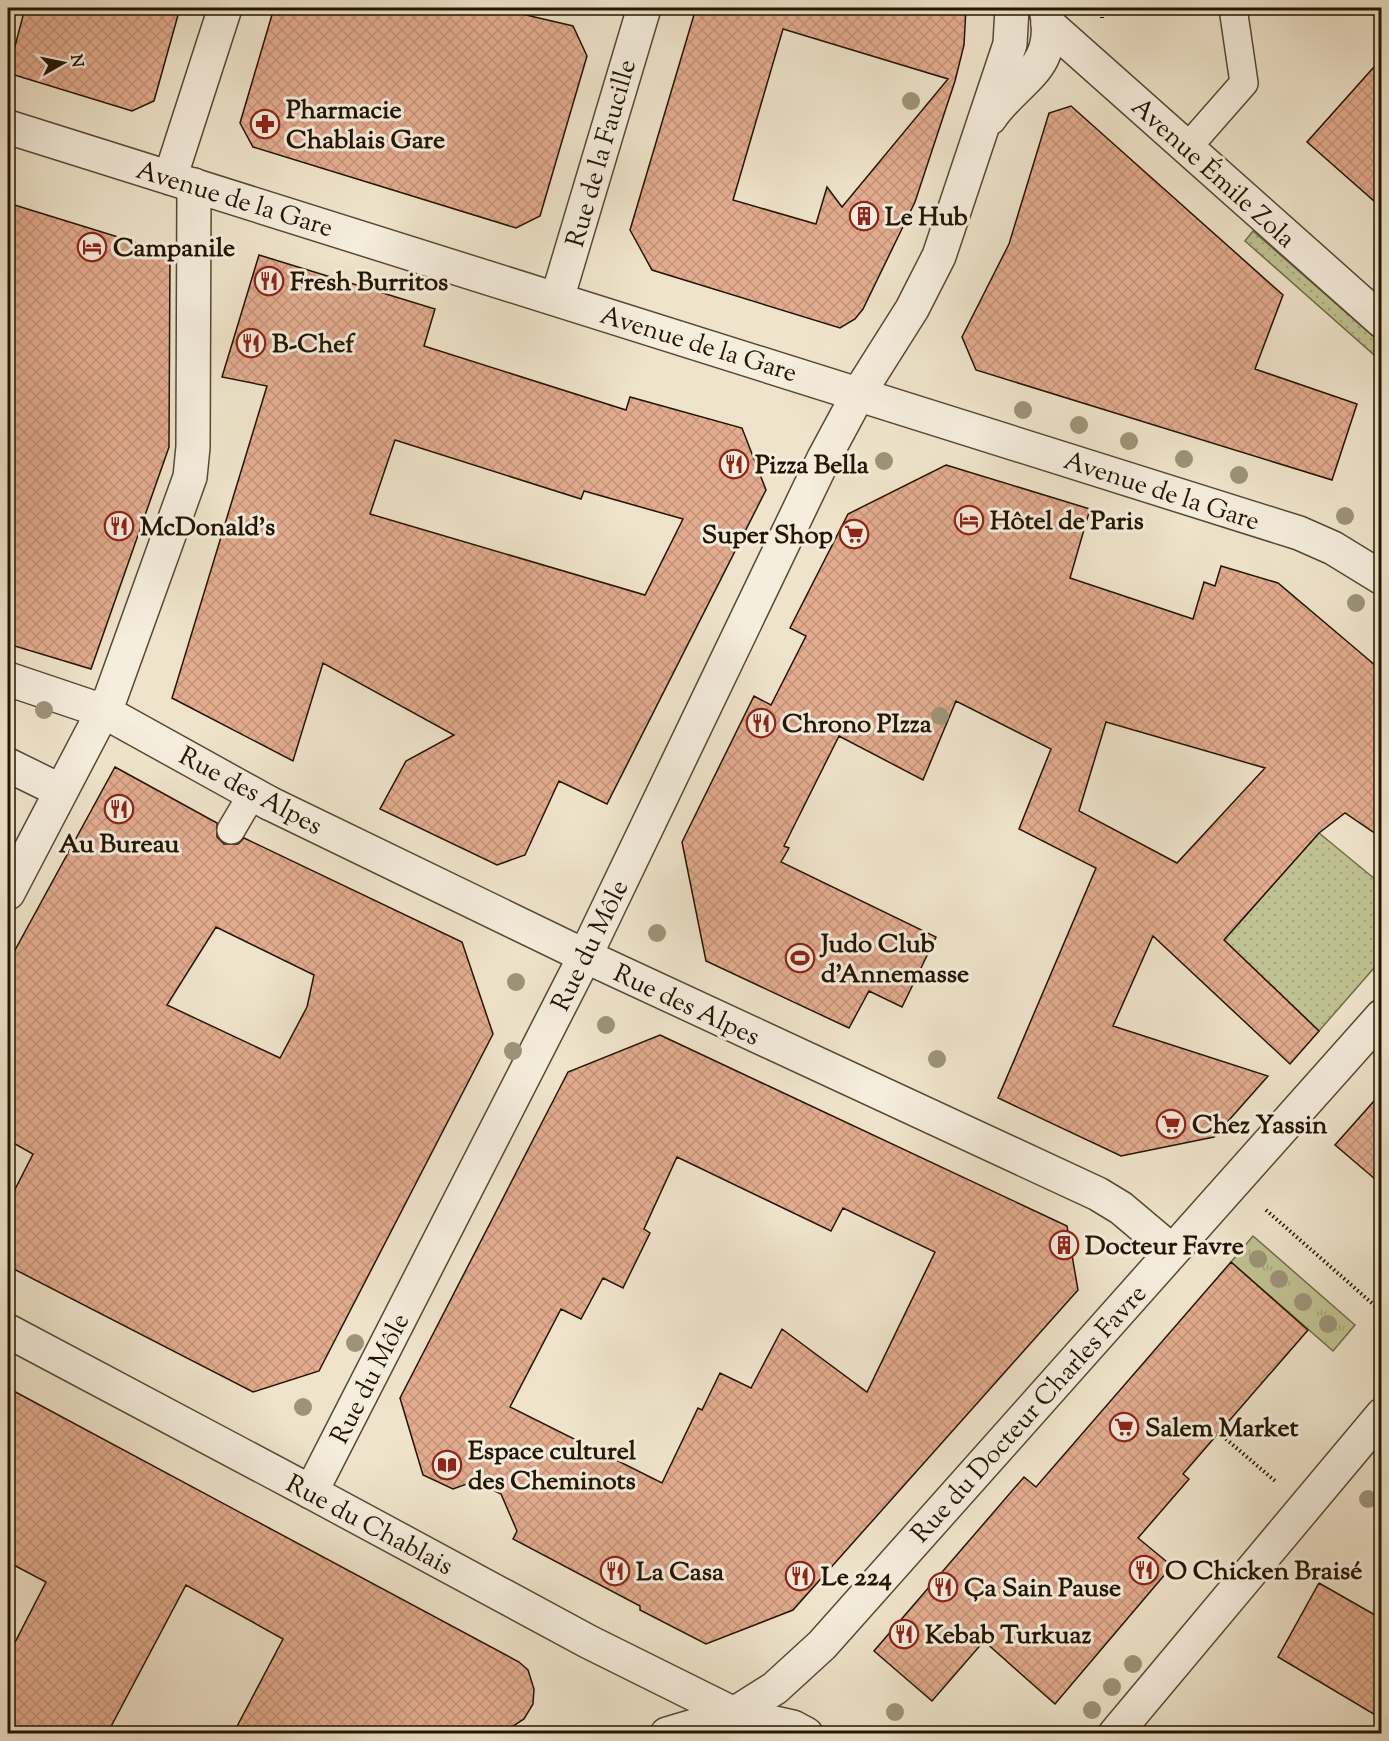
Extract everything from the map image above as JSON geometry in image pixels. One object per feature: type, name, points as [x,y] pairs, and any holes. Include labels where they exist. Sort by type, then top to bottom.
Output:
[{"type":"street","points":[[8,893],[107,704],[190,477],[193,460],[182,182],[225,8]]},
{"type":"street","name":"Rue du Môle","points":[[311,1492],[585,956],[824,458],[859,393],[912,309],[939,256],[986,124],[1010,44],[1012,8]]},
{"type":"street","name":"Rue de la Faucille","points":[[557,299],[635,12]]},
{"type":"street","points":[[986,124],[1000,105],[1034,72],[1046,43],[1047,14]]},
{"type":"street","name":"Avenue Émile Zola","points":[[1047,14],[1187,148],[1382,321]]},
{"type":"street","name":"Avenue de la Gare","points":[[8,127],[1299,533],[1349,556],[1382,578]]},
{"type":"street","name":"Rue des Alpes","points":[[8,679],[107,704],[269,803],[585,956],[1098,1194],[1121,1208],[1172,1251]]},
{"type":"street","points":[[8,765],[61,791]]},
{"type":"street","name":"Rue du Docteur Charles Favre","points":[[740,1724],[822,1645],[1382,1016]]},
{"type":"street","name":"Rue du Chablais","points":[[8,1331],[740,1724],[793,1727],[806,1734]]},
{"type":"street","points":[[1115,1734],[1382,1415]]},
{"type":"street","points":[[667,1734],[740,1724]]},
{"type":"lane","points":[[1187,148],[1244,83],[1233,8]]},
{"type":"lane","points":[[231,830],[247,803],[257,800],[269,803]]},
{"type":"path","points":[[1234,1181],[1382,1312]]},
{"type":"path","points":[[1219,1433],[1305,1507]]},
{"type":"green space","points":[[1253,231],[1381,343],[1381,361],[1245,241]]},
{"type":"green space","points":[[1319,833],[1381,884],[1381,960],[1319,1031],[1224,940]]},
{"type":"green space","points":[[1253,1236],[1355,1325],[1333,1351],[1231,1262]]},
{"type":"building","points":[[25,8],[180,8],[154,101],[132,111],[8,73]]},
{"type":"building","points":[[274,8],[496,8],[573,26],[587,56],[540,216],[516,228],[253,147],[240,123]]},
{"type":"building","points":[[696,8],[966,8],[964,45],[955,81],[915,202],[863,309],[855,319],[840,328],[652,270],[630,230]],"holes":[[[783,29],[948,79],[842,207],[827,187],[816,224],[733,200]]]},
{"type":"building","points":[[1382,58],[1382,208],[1307,142]]},
{"type":"building","points":[[1071,106],[1283,295],[1255,369],[1357,404],[1332,480],[976,370],[962,337],[1009,244],[1049,113]]},
{"type":"building","points":[[8,203],[170,253],[169,447],[91,669],[8,644]]},
{"type":"building","points":[[259,255],[435,309],[424,346],[626,410],[630,397],[742,428],[766,490],[607,804],[559,781],[525,855],[497,865],[380,809],[406,761],[454,735],[323,663],[293,761],[172,698],[267,386],[222,377]],"holes":[[[395,440],[581,499],[584,491],[683,519],[645,595],[370,514]]]},
{"type":"building","points":[[946,465],[1090,509],[1070,578],[1193,619],[1204,582],[1215,586],[1221,566],[1278,583],[1382,671],[1382,838],[1345,813],[1319,833],[1224,940],[1319,1031],[1290,1064],[1153,936],[1113,1026],[1268,1076],[1214,1137],[1121,1156],[998,1098],[1096,868],[1019,829],[1051,749],[956,701],[923,780],[839,736],[784,846],[789,848],[781,862],[936,937],[902,1007],[869,991],[849,1028],[706,961],[682,842],[754,696],[771,705],[806,636],[790,628],[848,514]],"holes":[[[1106,722],[1265,768],[1177,863],[1079,811]]]},
{"type":"building","points":[[115,767],[217,823],[217,837],[224,844],[238,844],[244,838],[462,942],[493,1034],[319,1371],[253,1392],[8,1266],[8,1203],[33,1154],[8,1140],[8,963]],"holes":[[[216,927],[314,975],[307,1007],[280,1058],[167,1005]]]},
{"type":"building","points":[[660,1035],[1067,1226],[1078,1290],[793,1610],[706,1644],[640,1610],[640,1606],[513,1539],[517,1531],[501,1494],[475,1481],[453,1489],[423,1475],[400,1398],[568,1072]],"holes":[[[677,1157],[831,1231],[843,1208],[935,1252],[867,1392],[782,1329],[751,1388],[720,1373],[702,1410],[698,1408],[662,1483],[510,1407],[561,1309],[581,1319],[603,1278],[623,1288],[650,1233],[644,1229]]]},
{"type":"building","points":[[1382,1092],[1382,1185],[1335,1145]]},
{"type":"building","points":[[1231,1262],[1308,1330],[1183,1474],[1189,1479],[1138,1538],[1172,1566],[1055,1704],[984,1641],[932,1701],[874,1651],[1024,1477],[1036,1487]]},
{"type":"building","points":[[8,1388],[519,1662],[528,1670],[534,1689],[533,1704],[524,1719],[501,1734],[233,1734],[283,1639],[186,1585],[107,1734],[8,1734],[8,1656],[46,1582],[8,1562]]},
{"type":"building","points":[[1319,1583],[1382,1619],[1382,1719],[1278,1657]]},
{"type":"place","name":"Pharmacie Chablais Gare","points":[[265,124]]},
{"type":"place","name":"Le Hub","points":[[864,216]]},
{"type":"place","name":"Campanile","points":[[92,247]]},
{"type":"place","name":"Fresh Burritos","points":[[269,281]]},
{"type":"place","name":"B-Chef","points":[[251,343]]},
{"type":"place","name":"Pizza Bella","points":[[734,464]]},
{"type":"place","name":"Hôtel de Paris","points":[[969,520]]},
{"type":"place","name":"McDonald's","points":[[119,526]]},
{"type":"place","name":"Super Shop","points":[[854,534]]},
{"type":"place","name":"Chrono PIzza","points":[[761,723]]},
{"type":"place","name":"Au Bureau","points":[[119,809]]},
{"type":"place","name":"Judo Club d'Annemasse","points":[[800,958]]},
{"type":"place","name":"Chez Yassin","points":[[1171,1124]]},
{"type":"place","name":"Docteur Favre","points":[[1064,1245]]},
{"type":"place","name":"Salem Market","points":[[1124,1427]]},
{"type":"place","name":"Espace culturel des Cheminots","points":[[447,1465]]},
{"type":"place","name":"O Chicken Braisé","points":[[1144,1570]]},
{"type":"place","name":"La Casa","points":[[615,1571]]},
{"type":"place","name":"Le 224","points":[[800,1576]]},
{"type":"place","name":"Ça Sain Pause","points":[[943,1587]]},
{"type":"place","name":"Kebab Turkuaz","points":[[904,1634]]}]
